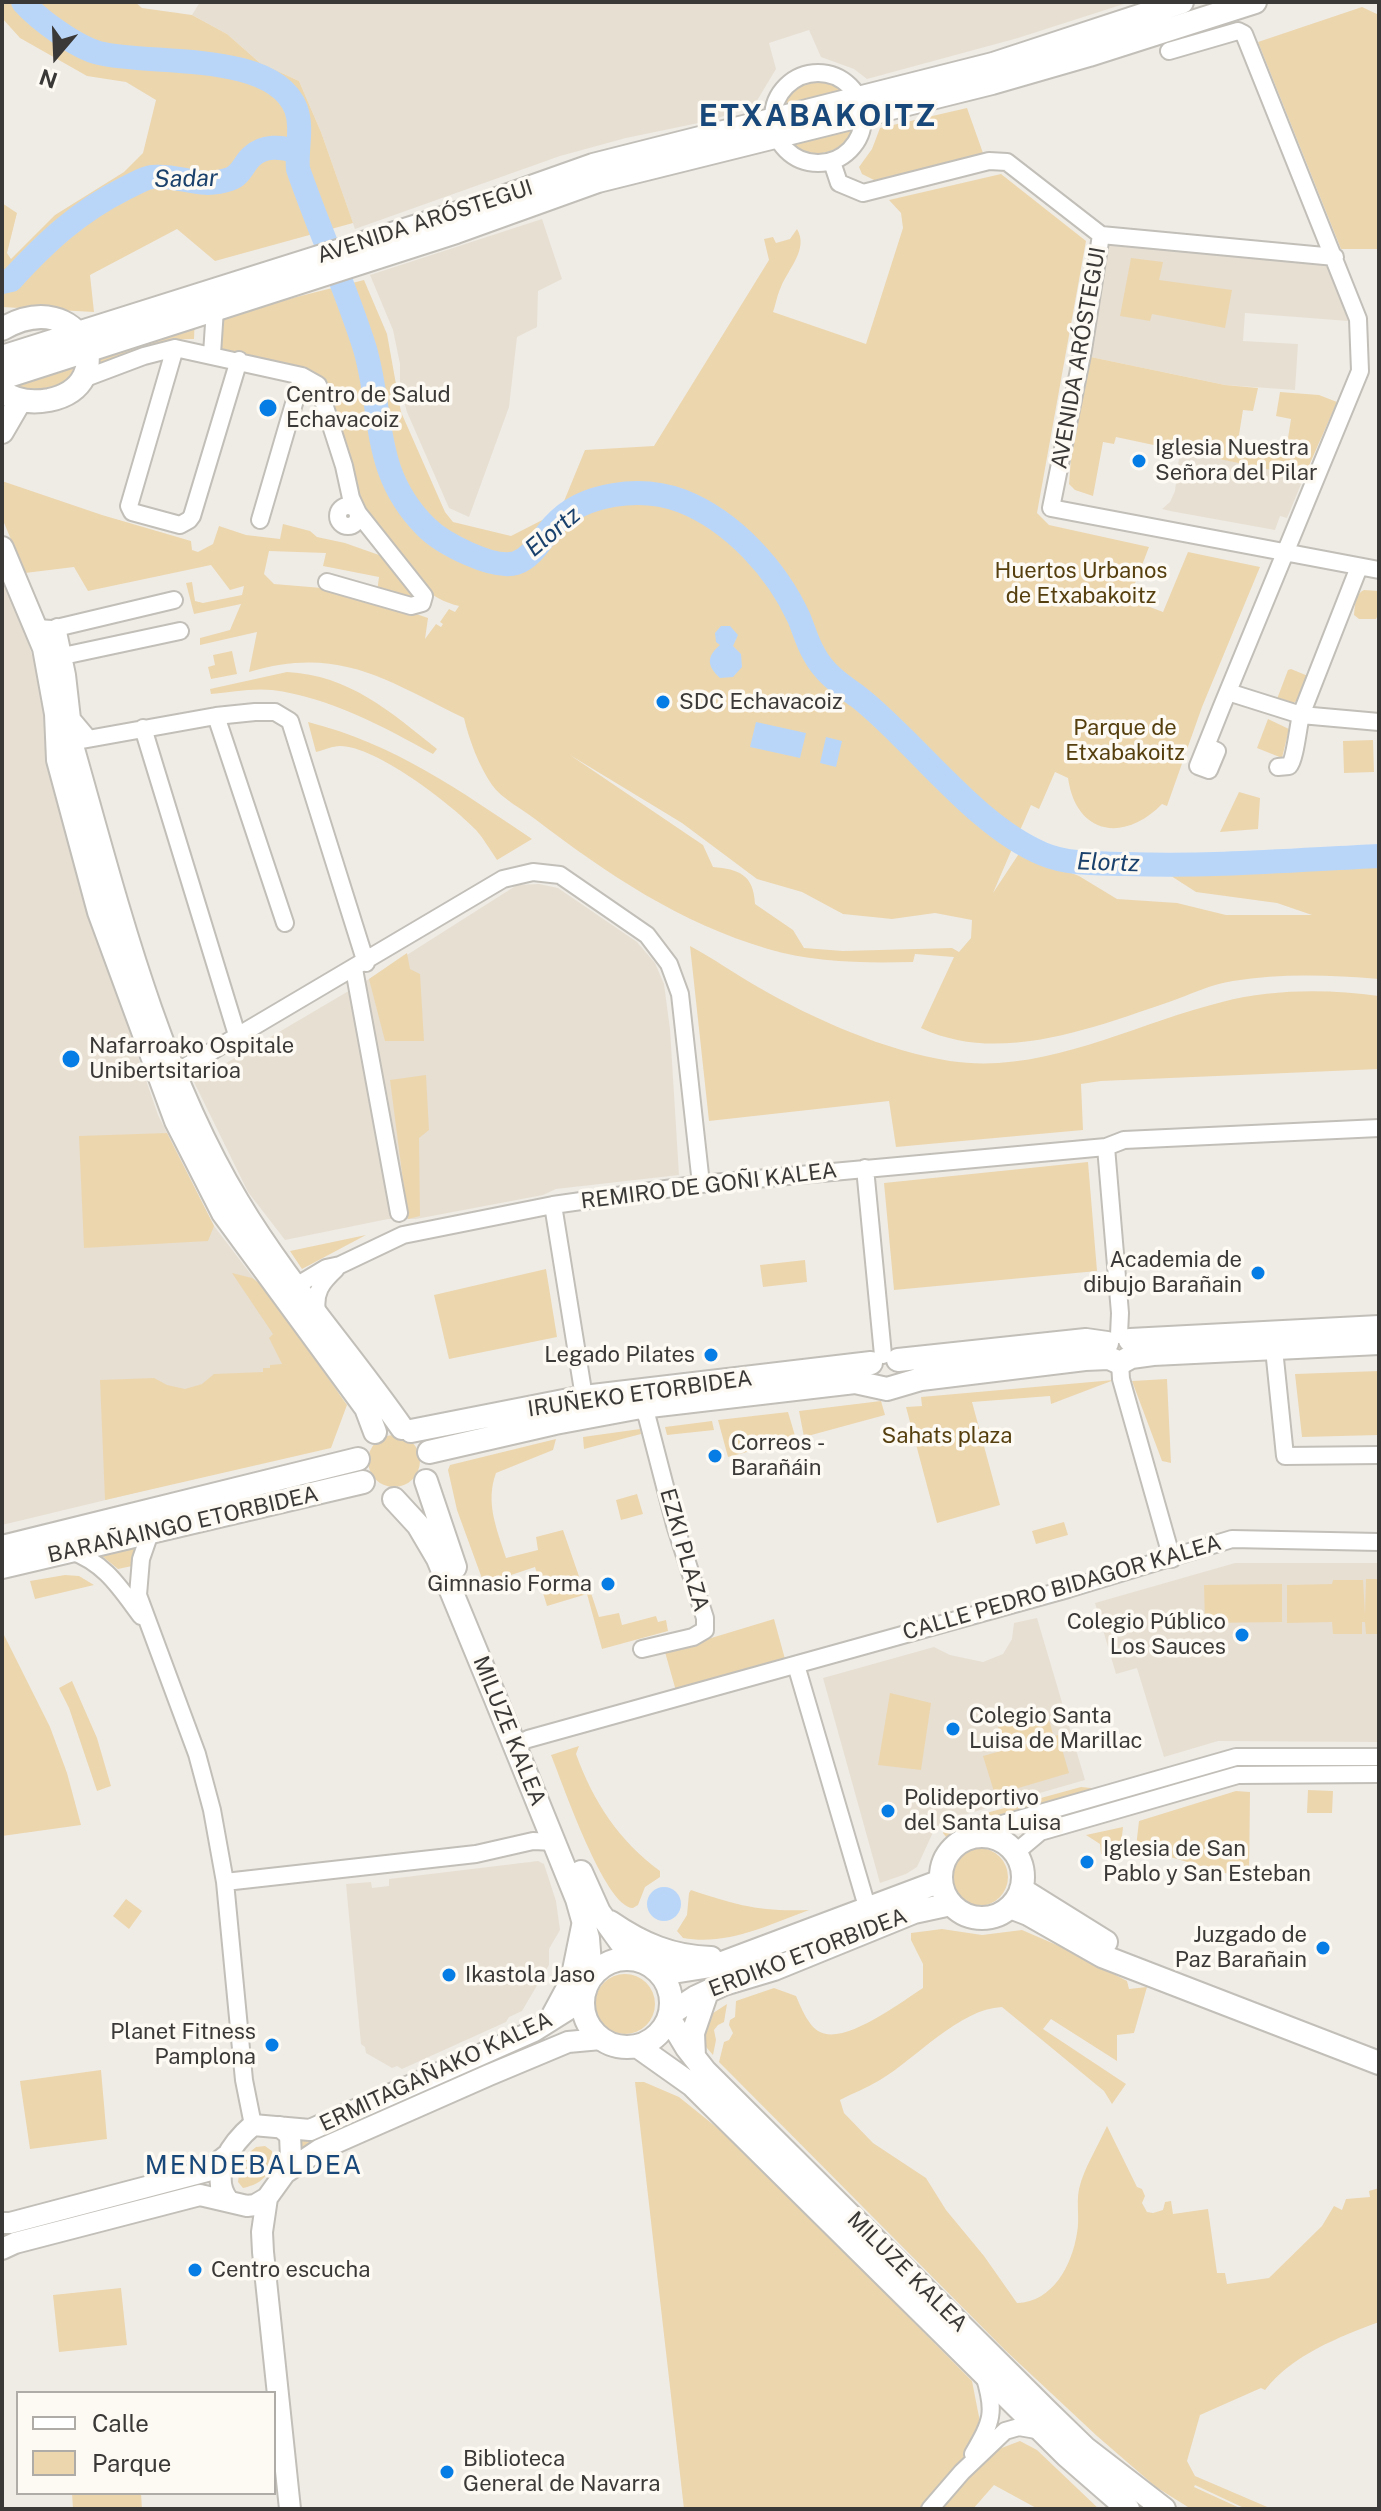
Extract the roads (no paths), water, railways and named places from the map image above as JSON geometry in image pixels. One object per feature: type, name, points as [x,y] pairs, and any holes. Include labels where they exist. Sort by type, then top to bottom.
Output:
[{"type":"main road","name":"AVENIDA ARÓSTEGUI","points":[[862,106],[1182,2]]},
{"type":"main road","name":"AVENIDA ARÓSTEGUI","points":[[2,378],[83,342],[352,255],[774,127],[1075,59],[1255,2]]},
{"type":"main road","name":"AVENIDA ARÓSTEGUI","points":[[2,357],[83,342],[215,309],[291,275]]},
{"type":"main road","points":[[2,329],[28,318],[55,319],[71,324],[83,342],[89,362],[83,379],[59,398],[39,402],[11,396],[2,432]]},
{"type":"main road","points":[[2,548],[46,628],[44,648],[56,714],[58,760],[99,912],[171,1108],[223,1213],[366,1408],[375,1432]]},
{"type":"main road","points":[[56,714],[80,740],[122,916],[175,1073],[214,1159],[233,1193],[296,1286],[406,1429],[425,1443],[429,1452],[430,1472],[426,1481],[412,1494],[394,1499],[372,1491],[363,1482],[358,1459],[361,1448],[375,1432],[393,1427],[406,1429]]},
{"type":"main road","name":"IRUÑEKO ETORBIDEA","points":[[882,1366],[887,1389],[898,1384],[1119,1349],[1379,1327]]},
{"type":"main road","name":"IRUÑEKO ETORBIDEA","points":[[406,1429],[584,1397],[882,1366],[1086,1340],[1119,1349],[1274,1349],[1379,1343]]},
{"type":"main road","name":"IRUÑEKO ETORBIDEA","points":[[429,1452],[641,1407],[855,1382],[882,1366]]},
{"type":"main road","name":"BARAÑAINGO ETORBIDEA","points":[[2,1547],[358,1459]]},
{"type":"main road","name":"MILUZE KALEA","points":[[426,1481],[449,1551],[584,1879],[592,1919],[588,1938],[587,1985]]},
{"type":"main road","name":"BARAÑAINGO ETORBIDEA","points":[[2,1567],[363,1482]]},
{"type":"main road","name":"MILUZE KALEA","points":[[394,1499],[418,1525],[438,1559],[577,1899],[592,1919],[632,1958]]},
{"type":"main road","points":[[979,1836],[993,1838],[1015,1853],[1023,1877],[1015,1898],[986,1918],[961,1913],[951,1904],[941,1881],[946,1856],[955,1846],[979,1836]]},
{"type":"main road","name":"ERDIKO ETORBIDEA","points":[[658,1970],[673,1972],[717,1965],[941,1881]]},
{"type":"main road","points":[[1015,1898],[1109,1943],[1379,2048]]},
{"type":"main road","points":[[1015,1898],[1028,1914],[1102,1956],[1379,2063]]},
{"type":"main road","name":"ERDIKO ETORBIDEA","points":[[670,2016],[707,1992],[774,1969],[914,1912],[951,1904]]},
{"type":"main road","points":[[592,1919],[658,1949],[699,1957],[737,1957]]},
{"type":"main road","points":[[632,1958],[658,1970],[670,1990],[670,2016],[658,2035],[637,2046],[623,2047],[601,2039],[588,2023],[583,2009],[587,1985],[609,1962],[632,1958]]},
{"type":"main road","points":[[694,2058],[693,2033],[707,1992]]},
{"type":"main road","name":"MILUZE KALEA","points":[[670,2016],[694,2058],[1075,2438],[1164,2509]]},
{"type":"main road","name":"MILUZE KALEA","points":[[637,2046],[692,2085],[1067,2456],[1128,2509]]},
{"type":"street","points":[[1169,51],[1238,31],[1244,34],[1358,319],[1360,371],[1206,746]]},
{"type":"street","points":[[817,72],[834,75],[851,86],[862,106],[860,136],[847,154],[832,162],[818,164],[803,161],[787,152],[774,127],[777,97],[784,87],[804,75],[817,72]]},
{"type":"street","name":"AVENIDA ARÓSTEGUI","points":[[832,162],[839,183],[863,193],[989,161],[1007,162],[1101,235],[1083,350],[1051,508],[1285,553]]},
{"type":"street","points":[[1101,235],[1335,257]]},
{"type":"street","points":[[212,354],[215,309]]},
{"type":"street","points":[[175,348],[129,509],[180,525],[192,516],[239,360]]},
{"type":"street","points":[[83,379],[175,348],[302,376],[318,385],[355,520],[376,538],[424,596],[422,603],[411,606],[327,582]]},
{"type":"street","points":[[260,520],[302,376]]},
{"type":"street","points":[[348,486],[339,512],[347,506],[354,507],[355,520]]},
{"type":"street","points":[[1285,553],[1379,570]]},
{"type":"street","points":[[1278,767],[1289,766],[1294,760],[1294,740],[1301,715],[1359,567]]},
{"type":"street","points":[[174,600],[46,628],[63,656],[72,719],[80,740],[216,716],[275,712],[290,721],[360,966],[399,1213]]},
{"type":"street","points":[[63,656],[180,631]]},
{"type":"street","points":[[1228,692],[1301,715],[1379,722]]},
{"type":"street","points":[[216,716],[285,923]]},
{"type":"street","points":[[143,728],[237,1035]]},
{"type":"street","points":[[171,1108],[170,1077],[237,1035],[360,966],[503,879],[533,872],[560,875],[647,935],[669,964],[680,994],[701,1184]]},
{"type":"street","points":[[150,1056],[155,1057],[163,1072],[175,1073]]},
{"type":"street","name":"REMIRO DE GOÑI KALEA","points":[[296,1286],[326,1268],[340,1265],[403,1235],[553,1205],[701,1184],[1106,1147],[1124,1140],[1379,1128]]},
{"type":"street","points":[[1106,1147],[1120,1313],[1121,1379],[1172,1559]]},
{"type":"street","name":"REMIRO DE GOÑI KALEA","points":[[865,1168],[882,1366]]},
{"type":"street","name":"REMIRO DE GOÑI KALEA","points":[[553,1205],[584,1397]]},
{"type":"street","name":"REMIRO DE GOÑI KALEA","points":[[317,1313],[317,1292],[321,1283],[340,1265]]},
{"type":"street","points":[[1274,1349],[1285,1456],[1379,1455]]},
{"type":"street","name":"EZKI PLAZA","points":[[641,1407],[647,1417],[675,1525],[705,1618],[705,1630],[693,1637],[642,1649]]},
{"type":"street","points":[[150,1533],[141,1559],[138,1595],[197,1754],[212,1810],[225,1882],[244,2080],[253,2125]]},
{"type":"street","name":"CALLE PEDRO BIDAGOR KALEA","points":[[528,1739],[1172,1559],[1232,1539],[1379,1542]]},
{"type":"street","points":[[71,1551],[89,1558],[104,1569],[147,1624]]},
{"type":"street","points":[[796,1665],[868,1910]]},
{"type":"street","points":[[979,1836],[1002,1824],[1236,1757],[1379,1757]]},
{"type":"street","points":[[1015,1853],[1040,1832],[1238,1775],[1379,1774]]},
{"type":"street","points":[[225,1882],[476,1854],[533,1841],[555,1842]]},
{"type":"street","points":[[548,2022],[571,1980],[592,1919]]},
{"type":"street","name":"ERMITAGAÑAKO KALEA","points":[[280,2127],[310,2130],[482,2055],[569,2009],[587,1985]]},
{"type":"street","name":"ERMITAGAÑAKO KALEA","points":[[285,2173],[319,2150],[489,2075],[568,2042],[601,2039]]},
{"type":"street","points":[[2,2249],[200,2195],[233,2202],[255,2205],[267,2198],[285,2173],[292,2144],[290,2135],[280,2127],[253,2125],[239,2137],[229,2153],[219,2181],[221,2192],[233,2202],[251,2234],[267,2391]]},
{"type":"street","points":[[2,2223],[68,2209],[207,2171],[229,2153]]},
{"type":"street","points":[[267,2198],[262,2232],[263,2252],[290,2509]]},
{"type":"street","points":[[962,2472],[991,2421],[991,2395],[983,2370]]},
{"type":"street","points":[[930,2509],[962,2472],[1005,2431],[1019,2427],[1042,2431]]},
{"type":"street","points":[[276,2488],[278,2509]]},
{"type":"water","points":[[721,626],[730,626],[738,635],[733,646],[741,654],[742,667],[733,677],[720,678],[710,662],[720,645],[716,642],[715,633]]},
{"type":"water","points":[[756,722],[806,733],[800,758],[750,747]]},
{"type":"water","points":[[826,737],[842,741],[836,767],[820,763]]},
{"type":"water","points":[[664,1887],[676,1892],[681,1904],[676,1916],[664,1921],[652,1916],[647,1904],[652,1892]]},
{"type":"waterway","name":"Elortz","points":[[23,2],[58,32],[99,53],[237,69],[263,77],[283,90],[298,116],[298,169],[365,349],[388,464],[408,506],[426,527],[444,540],[468,554],[494,563],[516,563],[532,552],[566,514],[597,499],[632,493],[666,496],[682,501],[719,521],[766,565],[790,600],[812,650],[828,672],[880,716],[986,818],[1023,844],[1053,858],[1095,863],[1221,864],[1379,856]]},
{"type":"waterway","name":"Sadar","points":[[2,282],[11,280],[77,218],[142,180],[162,177],[219,182],[237,175],[261,150],[279,148],[296,152]]},
{"type":"place","name":"Centro de Salud Echavacoiz","points":[[268,408]]},
{"type":"place","name":"Iglesia Nuestra Señora del Pilar","points":[[1139,461]]},
{"type":"place","name":"SDC Echavacoiz","points":[[663,702]]},
{"type":"place","name":"Nafarroako Ospitale Unibertsitarioa","points":[[71,1059]]},
{"type":"place","name":"Academia de dibujo Barañain","points":[[1258,1273]]},
{"type":"place","name":"Legado Pilates","points":[[711,1355]]},
{"type":"place","name":"Correos - Barañáin","points":[[715,1456]]},
{"type":"place","name":"Gimnasio Forma","points":[[608,1584]]},
{"type":"place","name":"Colegio Público Los Sauces","points":[[1242,1635]]},
{"type":"place","name":"Colegio Santa Luisa de Marillac","points":[[953,1729]]},
{"type":"place","name":"Polideportivo del Santa Luisa","points":[[888,1811]]},
{"type":"place","name":"Iglesia de San Pablo y San Esteban","points":[[1087,1862]]},
{"type":"place","name":"Juzgado de Paz Barañain","points":[[1323,1948]]},
{"type":"place","name":"Ikastola Jaso","points":[[449,1975]]},
{"type":"place","name":"Planet Fitness Pamplona","points":[[272,2045]]},
{"type":"place","name":"Centro escucha","points":[[195,2270]]},
{"type":"place","name":"Biblioteca General de Navarra","points":[[447,2472]]},
{"type":"district","name":"ETXABAKOITZ","points":[[818,117]]},
{"type":"district","name":"MENDEBALDEA","points":[[254,2166]]},
{"type":"park label","name":"Huertos Urbanos de Etxabakoitz","points":[[1081,584]]},
{"type":"park label","name":"Parque de Etxabakoitz","points":[[1125,740]]},
{"type":"park label","name":"Sahats plaza","points":[[947,1436]]}]
